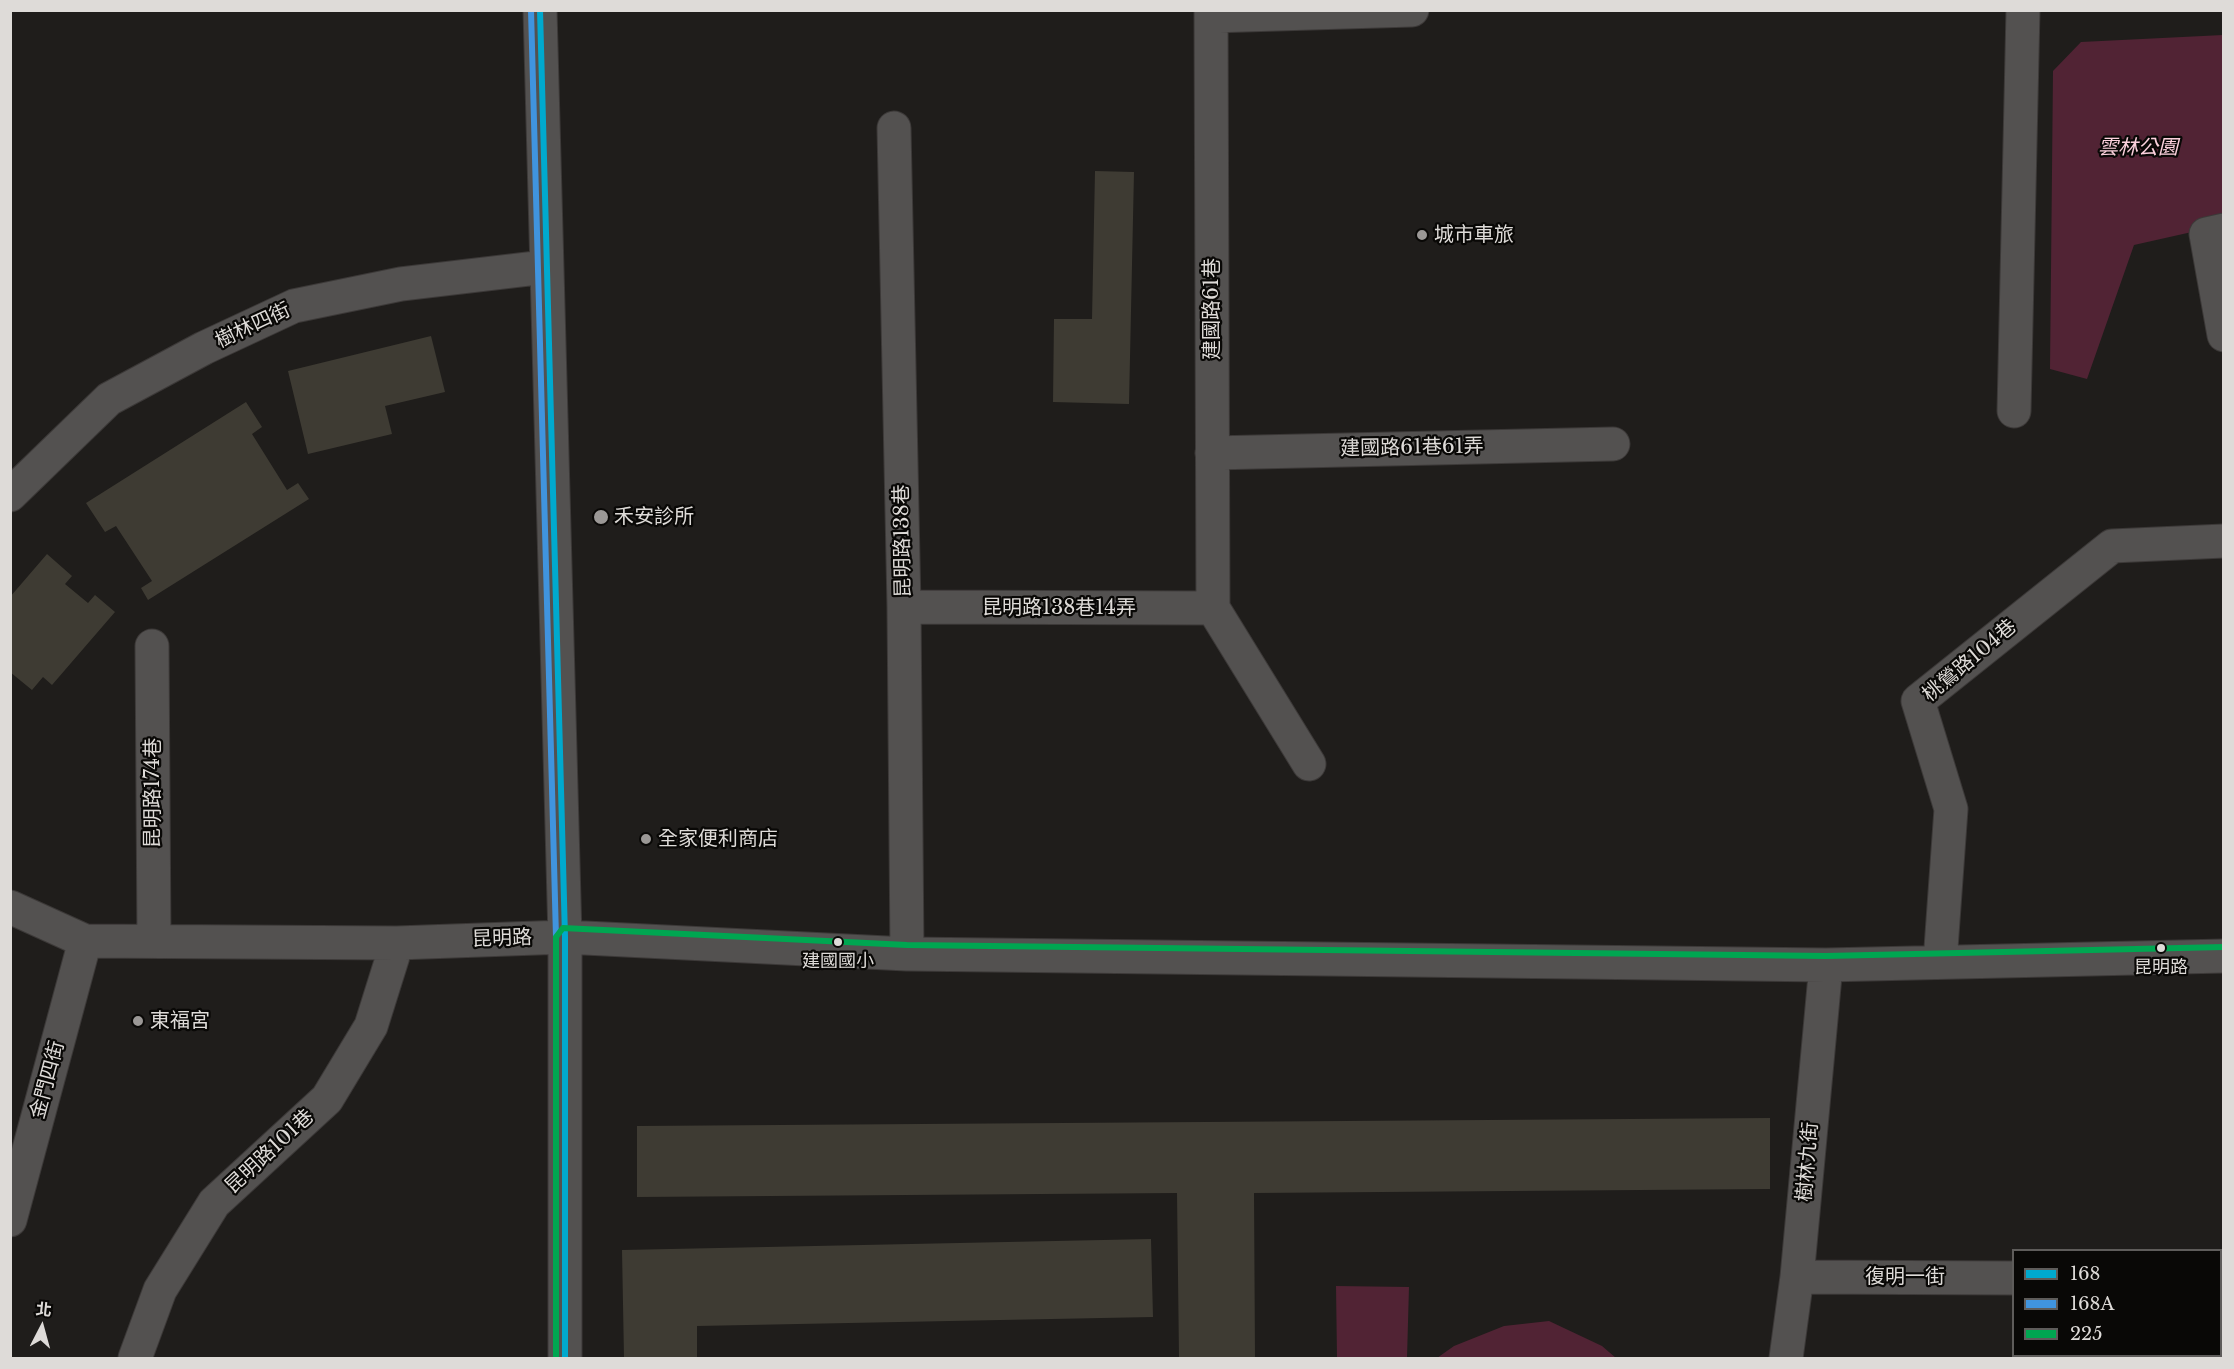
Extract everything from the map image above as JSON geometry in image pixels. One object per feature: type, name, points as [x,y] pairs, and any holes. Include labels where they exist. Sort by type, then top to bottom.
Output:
[{"type":"street","points":[[540,10],[545,267],[565,937],[565,1359]]},
{"type":"street","points":[[1211,13],[1412,10]]},
{"type":"street","points":[[2014,411],[2022,10]]},
{"type":"street","name":"建國路61巷","points":[[1211,13],[1213,608]]},
{"type":"street","name":"昆明路138巷","points":[[894,128],[904,607],[907,954]]},
{"type":"street","points":[[2223,230],[2206,234],[2223,335]]},
{"type":"street","name":"樹林四街","points":[[10,495],[109,399],[204,348],[294,306],[401,284],[545,267]]},
{"type":"street","name":"建國路61巷61弄","points":[[1212,453],[1613,444]]},
{"type":"street","name":"桃鶯路104巷","points":[[1940,962],[1951,809],[1918,701],[2112,546],[2223,541]]},
{"type":"street","name":"昆明路138巷14弄","points":[[904,607],[1213,608]]},
{"type":"street","points":[[1213,608],[1309,764]]},
{"type":"street","name":"昆明路174巷","points":[[153,646],[154,941]]},
{"type":"street","name":"昆明路","points":[[10,907],[85,941],[397,943],[565,937],[907,954],[1826,965],[2223,956]]},
{"type":"street","name":"金門四街","points":[[10,1220],[85,941]]},
{"type":"street","name":"昆明路101巷","points":[[135,1359],[160,1290],[214,1203],[327,1099],[371,1026],[397,943]]},
{"type":"street","name":"樹林九街","points":[[1786,1359],[1797,1277],[1826,965]]},
{"type":"street","name":"復明一街","points":[[1797,1277],[2012,1278]]},
{"type":"green space","name":"雲林公園","points":[[2223,35],[2223,225],[2134,245],[2087,379],[2050,369],[2053,71],[2081,42]]},
{"type":"green space","points":[[1336,1286],[1409,1287],[1407,1358],[1337,1358]]},
{"type":"green space","points":[[1549,1321],[1602,1346],[1616,1358],[1437,1358],[1454,1346],[1504,1326]]},
{"type":"building","points":[[1095,171],[1134,172],[1129,404],[1053,402],[1054,319],[1092,319]]},
{"type":"building","points":[[431,336],[445,392],[385,406],[392,434],[308,454],[288,371]]},
{"type":"building","points":[[246,402],[262,427],[252,434],[287,490],[298,483],[309,499],[148,600],[141,588],[152,581],[116,526],[105,532],[86,503]]},
{"type":"building","points":[[47,554],[72,576],[65,584],[88,603],[95,595],[115,612],[52,685],[43,677],[32,690],[10,672],[10,597]]},
{"type":"building","points":[[1770,1118],[1770,1189],[1254,1193],[1255,1358],[1179,1358],[1177,1193],[637,1197],[637,1126]]},
{"type":"building","points":[[1151,1239],[1153,1317],[697,1326],[697,1358],[624,1358],[622,1250]]},
{"type":"transit line","name":"168A","points":[[531,10],[556,937],[556,1358]]},
{"type":"transit line","name":"168","points":[[540,10],[565,937],[565,1358]]},
{"type":"transit line","name":"225","points":[[556,1358],[556,937],[563,928],[907,945],[1826,956],[2224,947]]},
{"type":"place","name":"城市車旅","points":[[1422,235]]},
{"type":"place","name":"禾安診所","points":[[601,517]]},
{"type":"place","name":"全家便利商店","points":[[646,839]]},
{"type":"place","name":"建國國小","points":[[838,942]]},
{"type":"place","name":"昆明路","points":[[2161,948]]},
{"type":"place","name":"東福宮","points":[[138,1021]]}]
